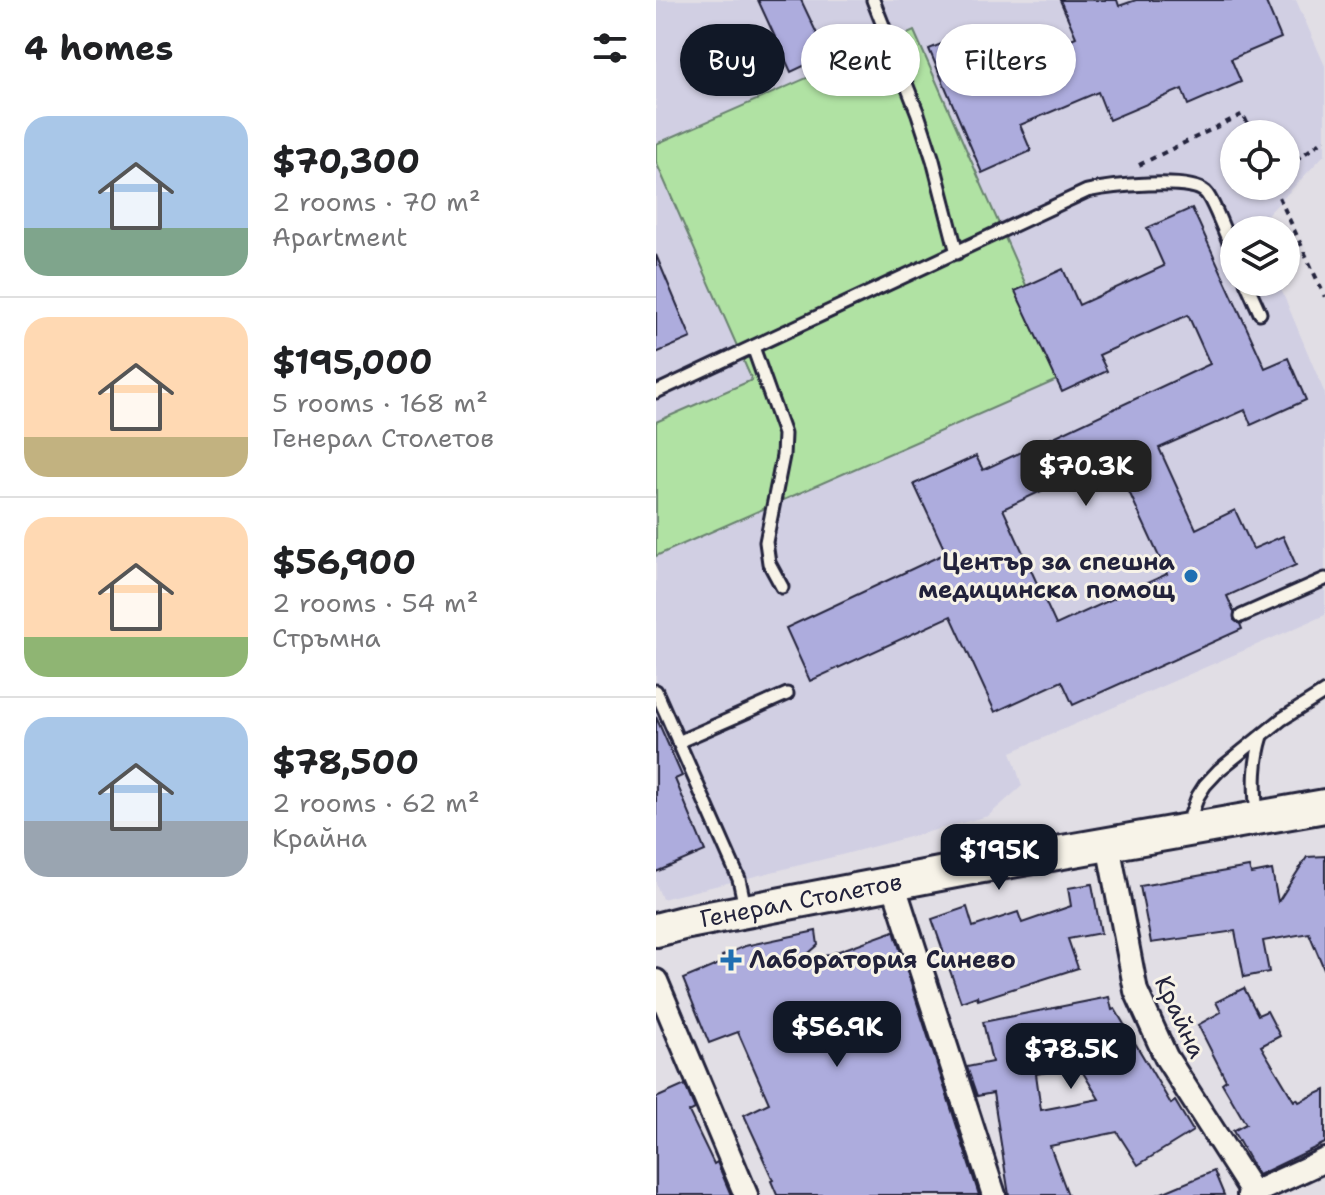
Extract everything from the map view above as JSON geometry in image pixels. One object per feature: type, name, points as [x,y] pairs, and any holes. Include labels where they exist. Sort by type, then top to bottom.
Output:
[{"type":"main road","name":"Генерал Столетов","points":[[656,930],[1108,844],[1322,811]]},
{"type":"street","name":"Крайна","points":[[1108,844],[1136,991],[1166,1057],[1251,1194]]},
{"type":"street","points":[[893,883],[994,1195]]},
{"type":"street","points":[[656,981],[746,1195]]},
{"type":"street","points":[[1251,1194],[1325,1160]]},
{"type":"lane","points":[[873,0],[918,114],[957,253]]},
{"type":"lane","points":[[656,392],[1087,191],[1106,187],[1196,185],[1207,193],[1220,222]]},
{"type":"lane","points":[[1252,296],[1260,313]]},
{"type":"lane","points":[[753,347],[784,434],[783,456],[766,542],[769,563],[782,587]]},
{"type":"lane","points":[[1241,616],[1325,579]]},
{"type":"lane","points":[[656,691],[739,879],[746,911]]},
{"type":"lane","points":[[1185,831],[1205,785],[1219,770],[1302,704],[1325,692]]},
{"type":"lane","points":[[678,742],[787,694]]},
{"type":"lane","points":[[1257,819],[1256,755],[1262,735]]},
{"type":"path","points":[[1231,120],[1243,114],[1246,120]]},
{"type":"path","points":[[1129,170],[1220,125]]},
{"type":"path","points":[[1300,157],[1325,139]]},
{"type":"path","points":[[1280,200],[1325,297]]},
{"type":"shaded area","points":[[656,0],[1296,0],[1325,66],[1325,154],[1300,180],[1300,120],[1220,120],[1220,200],[1282,200],[1266,216],[1220,216],[1220,296],[1284,296],[1325,394],[1325,615],[1011,752],[1022,786],[988,816],[662,899],[656,884]]},
{"type":"green space","points":[[920,45],[936,81],[936,96],[943,96],[1066,376],[656,556],[656,422],[752,380],[656,162],[656,144],[766,96],[785,96],[785,88],[801,80],[801,96],[920,96]]},
{"type":"building","points":[[758,0],[801,0],[812,24],[801,24],[801,67],[791,72],[785,59],[785,24],[769,24]]},
{"type":"building","points":[[1060,0],[1117,0],[1119,6],[1136,0],[1265,0],[1281,38],[1231,59],[1241,82],[1188,105],[1182,89],[1109,120],[1098,92],[1020,125],[1031,151],[982,173],[949,96],[1076,96],[1076,24],[1070,24]]},
{"type":"building","points":[[936,46],[936,65],[929,49]]},
{"type":"building","points":[[1192,208],[1220,269],[1220,296],[1232,296],[1265,368],[1288,358],[1306,400],[1251,425],[1245,410],[1159,448],[1196,529],[1235,510],[1253,549],[1283,536],[1296,565],[1227,596],[1234,620],[1242,629],[1073,705],[1062,681],[995,712],[951,616],[810,681],[786,628],[946,553],[914,484],[976,456],[983,470],[1210,364],[1188,315],[1099,355],[1107,371],[1062,392],[1015,291],[1063,269],[1079,305],[1164,266],[1147,228]],"holes":[[[1113,457],[1167,574],[1056,625],[1003,509]]]},
{"type":"building","points":[[656,255],[691,338],[656,353]]},
{"type":"building","points":[[656,717],[682,776],[675,779],[705,851],[656,872]]},
{"type":"building","points":[[1325,856],[1325,971],[1309,933],[1263,941],[1269,972],[1244,977],[1235,931],[1151,943],[1140,886],[1249,867],[1251,874],[1272,870],[1278,902],[1307,857]]},
{"type":"building","points":[[1092,884],[1101,933],[1068,939],[1078,968],[978,1000],[977,996],[961,1002],[932,919],[967,907],[973,927],[1018,912],[1022,923],[1071,906],[1068,888]]},
{"type":"building","points":[[816,931],[818,945],[792,968],[894,931],[979,1195],[777,1195],[744,1115],[769,1103],[738,1032],[709,1043],[683,979],[724,962],[722,956],[745,946]]},
{"type":"building","points":[[1244,988],[1258,1015],[1267,1011],[1280,1036],[1261,1046],[1294,1101],[1297,1099],[1299,1102],[1325,1090],[1325,1143],[1258,1175],[1233,1131],[1246,1124],[1222,1083],[1226,1080],[1198,1025],[1221,1012],[1216,1002]]},
{"type":"building","points":[[1109,997],[1112,1010],[1115,1009],[1171,1104],[1175,1101],[1193,1131],[1138,1165],[1117,1132],[1050,1146],[1068,1195],[1009,1195],[993,1093],[977,1096],[967,1067],[992,1062],[983,1022]],"holes":[[[1079,1066],[1099,1099],[1041,1110],[1036,1074]]]},
{"type":"building","points":[[685,1085],[695,1109],[689,1112],[714,1164],[717,1162],[731,1195],[656,1195],[656,1098]]},
{"type":"building","points":[[1214,1171],[1224,1195],[1157,1195]]},
{"type":"place","name":"Център за спешна медицинска помощ","points":[[1191,576]]},
{"type":"place","name":"Лаборатория Синево","points":[[731,960]]}]
